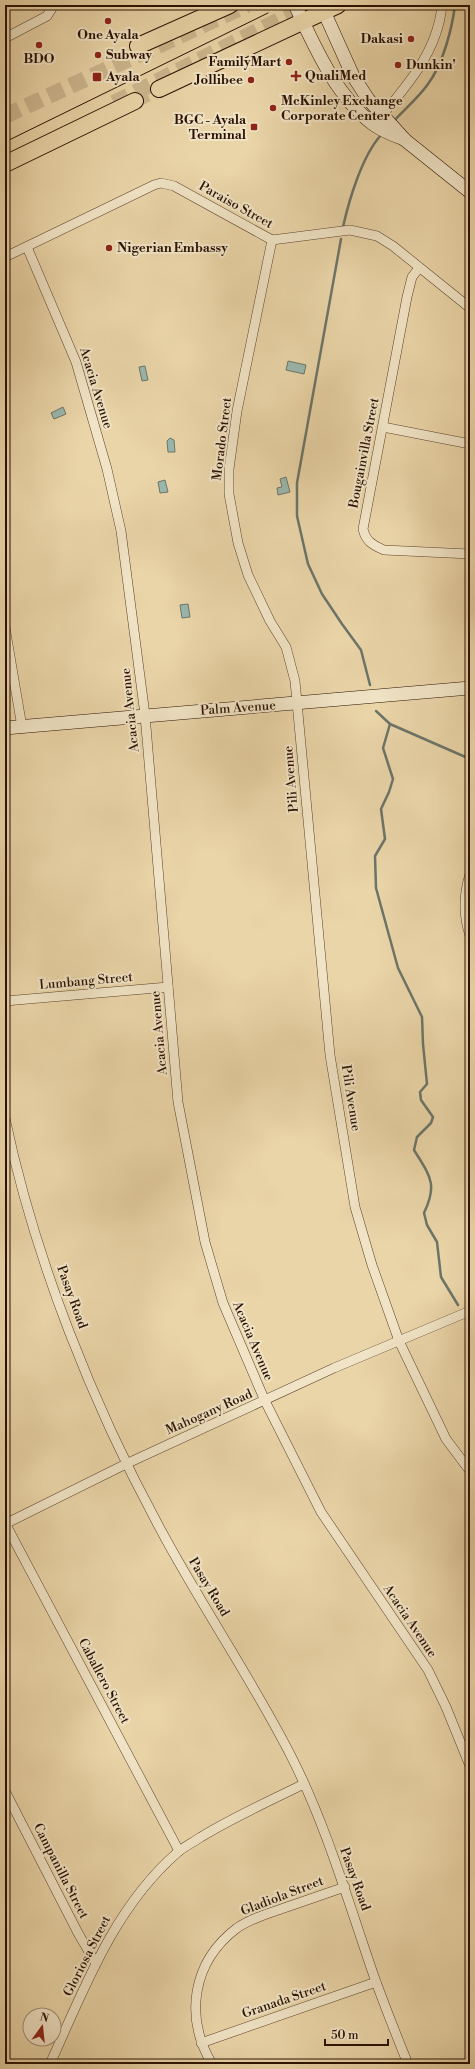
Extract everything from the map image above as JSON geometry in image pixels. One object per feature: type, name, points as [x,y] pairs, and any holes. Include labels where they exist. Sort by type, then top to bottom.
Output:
[{"type":"highway","points":[[138,46],[230,5]]},
{"type":"highway","points":[[159,89],[303,23],[328,7]]},
{"type":"highway","points":[[5,164],[135,101]]},
{"type":"highway","points":[[5,154],[60,137]]},
{"type":"street","points":[[295,5],[336,84],[353,105],[378,120],[405,140],[470,192]]},
{"type":"street","points":[[378,120],[423,64],[441,16],[442,5]]},
{"type":"street","points":[[5,38],[47,16],[51,7]]},
{"type":"street","points":[[328,7],[353,76],[378,120]]},
{"type":"street","name":"Paraiso Street","points":[[5,257],[154,185],[161,184],[174,186],[272,240],[333,231],[360,231],[377,236],[393,246],[470,308]]},
{"type":"street","name":"Morado Street","points":[[272,240],[237,412],[229,469],[229,494],[238,543],[248,575],[290,656],[297,704]]},
{"type":"street","name":"Acacia Avenue","points":[[27,247],[76,362],[107,469],[121,531],[145,715],[178,1102],[205,1242],[223,1303],[265,1401],[321,1512],[428,1670],[446,1707],[470,1766]]},
{"type":"street","name":"Bougainvilla Street","points":[[419,268],[412,277],[406,297],[363,529],[365,536],[371,544],[384,550],[470,554]]},
{"type":"street","points":[[383,427],[470,444]]},
{"type":"street","points":[[5,627],[22,727]]},
{"type":"street","name":"Palm Avenue","points":[[5,728],[470,688]]},
{"type":"street","name":"Pili Avenue","points":[[297,704],[330,1055],[355,1207],[372,1265],[399,1341],[446,1439],[470,1471]]},
{"type":"street","points":[[470,874],[464,899],[465,921],[470,936]]},
{"type":"street","name":"Lumbang Street","points":[[5,1001],[168,988]]},
{"type":"street","name":"Pasay Road","points":[[5,1118],[16,1171],[38,1244],[99,1403],[161,1530],[266,1709],[291,1755],[345,1887],[376,1982],[408,2064]]},
{"type":"street","name":"Mahogany Road","points":[[5,1524],[128,1463],[334,1368],[470,1311]]},
{"type":"street","name":"Caballero Street","points":[[5,1524],[180,1851]]},
{"type":"street","name":"Gloriosa Street","points":[[50,2064],[95,1962],[121,1917],[159,1870],[180,1851],[219,1827],[304,1784]]},
{"type":"street","name":"Campanilla Street","points":[[5,1791],[78,1933],[95,1962]]},
{"type":"street","name":"Gladiola Street","points":[[212,2064],[201,2043],[195,2023],[198,1984],[207,1962],[224,1940],[237,1928],[255,1918],[345,1887]]},
{"type":"street","name":"Granada Street","points":[[201,2043],[376,1982]]},
{"type":"water","points":[[288,361],[306,365],[304,374],[286,370]]},
{"type":"water","points":[[145,366],[148,380],[142,381],[139,367]]},
{"type":"water","points":[[63,407],[66,414],[54,419],[51,413]]},
{"type":"water","points":[[170,438],[174,440],[175,452],[168,452],[167,441]]},
{"type":"water","points":[[286,477],[290,492],[278,495],[277,488],[282,487],[280,479]]},
{"type":"water","points":[[165,480],[168,492],[160,493],[158,482]]},
{"type":"water","points":[[188,604],[190,617],[182,618],[180,605]]},
{"type":"waterway","points":[[394,121],[420,94],[438,67],[452,25],[455,5]]},
{"type":"waterway","points":[[343,227],[362,166],[374,144],[381,135]]},
{"type":"waterway","points":[[341,239],[297,483],[297,516],[308,564],[322,594],[361,650],[370,685]]},
{"type":"waterway","points":[[376,711],[390,724],[470,759]]},
{"type":"waterway","points":[[390,724],[383,748],[393,779],[381,809],[385,839],[375,856],[376,888],[398,968],[422,1017],[427,1084],[420,1092],[421,1100],[433,1117],[431,1123],[417,1137],[414,1150],[430,1180],[431,1195],[424,1213],[427,1225],[437,1242],[441,1277],[458,1305]]},
{"type":"tunnel","points":[[5,116],[247,5]]},
{"type":"tunnel","points":[[114,103],[309,5]]},
{"type":"tunnel","points":[[135,101],[159,89]]},
{"type":"tram line","points":[[5,142],[268,13]]},
{"type":"place","name":"One Ayala","points":[[108,21]]},
{"type":"place","name":"Dakasi","points":[[411,39]]},
{"type":"place","name":"BDO","points":[[39,45]]},
{"type":"place","name":"Subway","points":[[98,55]]},
{"type":"place","name":"FamilyMart","points":[[289,62]]},
{"type":"place","name":"Dunkin'","points":[[398,65]]},
{"type":"place","name":"QualiMed","points":[[296,76]]},
{"type":"place","name":"Ayala","points":[[97,77]]},
{"type":"place","name":"Jollibee","points":[[251,80]]},
{"type":"place","name":"McKinley Exchange Corporate Center","points":[[273,108]]},
{"type":"place","name":"BGC - Ayala Terminal","points":[[254,127]]},
{"type":"place","name":"Nigerian Embassy","points":[[109,248]]}]
